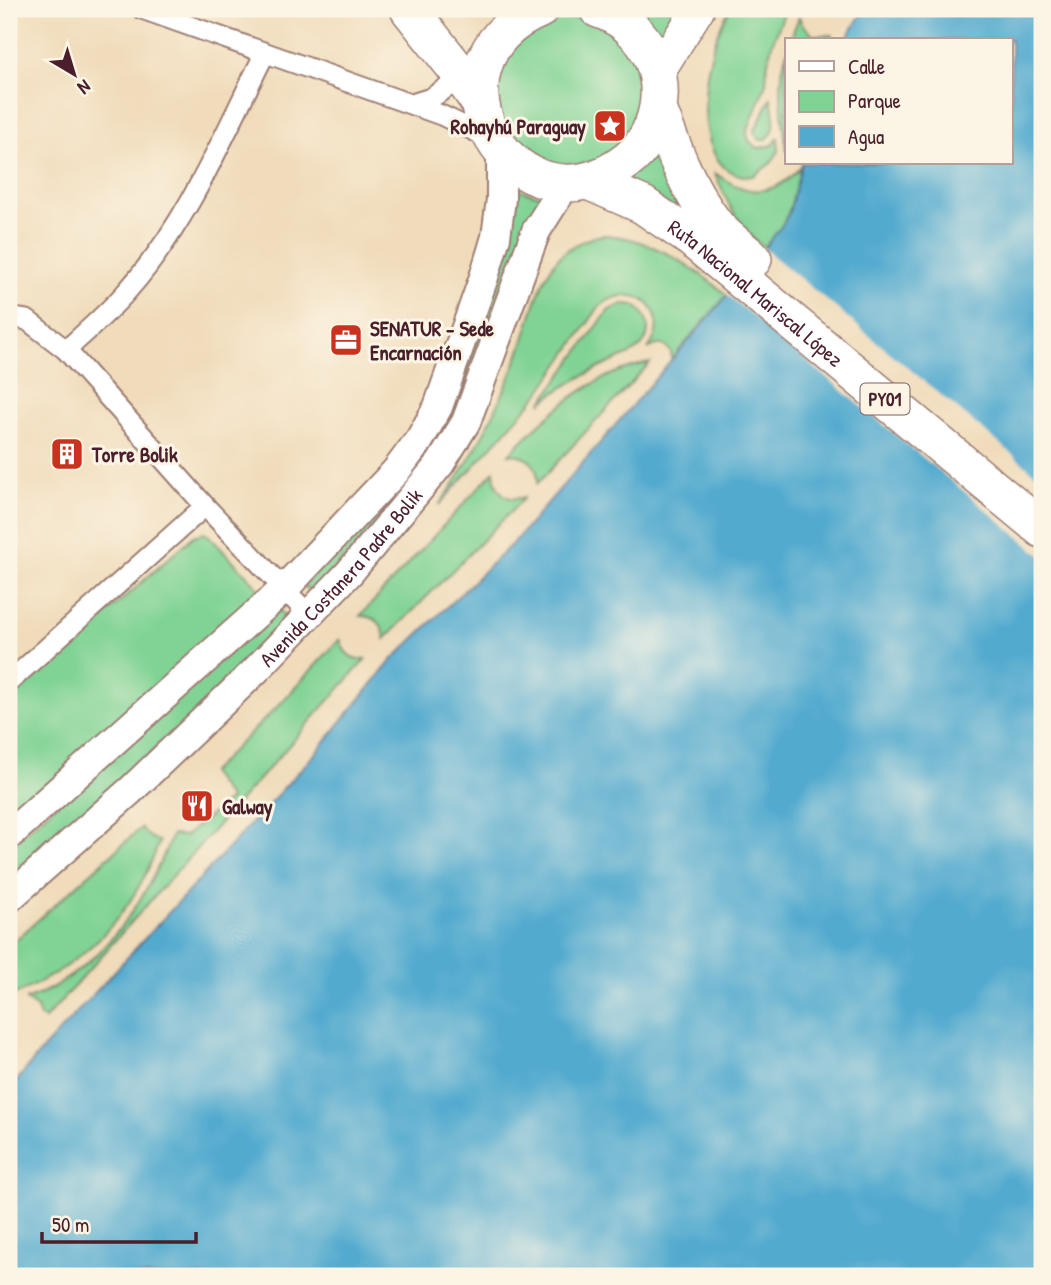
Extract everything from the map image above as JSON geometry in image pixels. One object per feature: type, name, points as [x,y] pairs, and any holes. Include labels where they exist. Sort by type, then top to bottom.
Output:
[{"type":"highway","points":[[409,9],[476,80],[497,146]]},
{"type":"highway","points":[[476,80],[495,43],[509,27],[540,9]]},
{"type":"highway","name":"Ruta Nacional Mariscal López","points":[[598,9],[612,13],[633,29],[649,50],[676,156],[698,199],[735,259],[1042,529]]},
{"type":"highway","points":[[578,182],[613,172],[634,155],[649,134],[658,91]]},
{"type":"highway","name":"Ruta Nacional Mariscal López","points":[[497,146],[518,167],[540,178],[578,182],[643,205],[691,237],[735,259],[1042,505]]},
{"type":"main road","points":[[658,91],[698,9]]},
{"type":"main road","name":"Avenida Costanera Padre Bolik","points":[[9,835],[284,589],[396,471],[420,439],[438,407],[496,237],[501,199],[497,146]]},
{"type":"main road","name":"Avenida Costanera Padre Bolik","points":[[9,898],[140,781],[255,671],[411,502],[455,442],[466,422],[536,231],[578,182]]},
{"type":"street","points":[[142,9],[412,104],[468,126],[497,146]]},
{"type":"street","points":[[66,350],[128,290],[186,209],[212,163],[265,52]]},
{"type":"street","points":[[412,104],[476,80]]},
{"type":"street","points":[[9,317],[27,320],[66,350],[205,506],[309,615]]},
{"type":"street","points":[[9,682],[205,506]]},
{"type":"green space","points":[[644,9],[680,9],[665,41],[634,13]]},
{"type":"green space","points":[[730,9],[786,9],[772,44],[766,83],[747,132],[750,142],[759,148],[773,145],[778,138],[779,151],[770,164],[753,176],[736,174],[723,165],[714,152],[705,117],[709,64],[717,35]]},
{"type":"green space","points":[[799,17],[813,35],[832,35],[830,38],[791,38]]},
{"type":"green space","points":[[569,18],[597,24],[610,30],[621,40],[631,51],[637,64],[643,92],[637,120],[631,133],[621,144],[610,154],[597,160],[569,166],[541,160],[528,154],[517,144],[507,133],[501,120],[495,92],[501,64],[507,51],[517,40],[528,30],[541,24]]},
{"type":"green space","points":[[785,59],[785,137],[781,88]]},
{"type":"green space","points":[[771,98],[773,131],[765,140],[760,140],[754,132]]},
{"type":"green space","points":[[656,139],[704,221],[612,181]]},
{"type":"green space","points":[[802,165],[785,221],[763,247],[754,240],[734,213],[715,173],[738,187],[760,190],[782,184]]},
{"type":"green space","points":[[512,184],[523,191],[545,197],[460,417],[377,525],[313,591],[303,587],[397,479]]},
{"type":"green space","points":[[602,235],[653,247],[684,264],[727,295],[671,360],[671,352],[663,345],[648,349],[655,335],[657,322],[654,311],[647,302],[637,297],[625,296],[612,299],[599,307],[538,395],[439,505],[473,454],[492,418],[551,268],[568,249]]},
{"type":"green space","points":[[623,304],[634,305],[639,309],[648,324],[647,336],[640,347],[575,380],[541,403],[609,310]]},
{"type":"green space","points":[[650,363],[537,484],[536,471],[531,462],[527,458],[509,454],[539,424],[591,385],[609,375]]},
{"type":"green space","points":[[494,471],[496,484],[502,493],[512,498],[525,497],[385,639],[378,622],[370,617],[360,616]]},
{"type":"green space","points":[[204,533],[258,587],[259,596],[9,822],[9,700],[194,536]]},
{"type":"green space","points":[[279,609],[284,615],[284,623],[180,728],[9,879],[9,846]]},
{"type":"green space","points":[[340,639],[349,655],[356,659],[366,659],[45,1019],[40,1017],[37,1008],[26,1000],[75,973],[116,933],[148,886],[172,835],[185,836],[230,799],[210,773],[280,704]]},
{"type":"green space","points":[[141,828],[159,842],[135,894],[119,916],[81,955],[35,985],[9,997],[9,946]]},
{"type":"water","points":[[864,9],[1042,9],[1042,1276],[9,1276],[9,1090],[43,1049],[314,755],[392,660],[515,541],[721,303],[783,224],[789,213],[802,164],[1012,164],[1012,38],[847,38]]},
{"type":"pier","points":[[760,245],[1042,479],[1042,556],[725,293]]},
{"type":"place","name":"Rohayhú Paraguay","points":[[610,126]]},
{"type":"place","name":"SENATUR - Sede Encarnación","points":[[346,340]]},
{"type":"place","name":"Torre Bolik","points":[[67,454]]},
{"type":"place","name":"Galway","points":[[197,806]]}]
